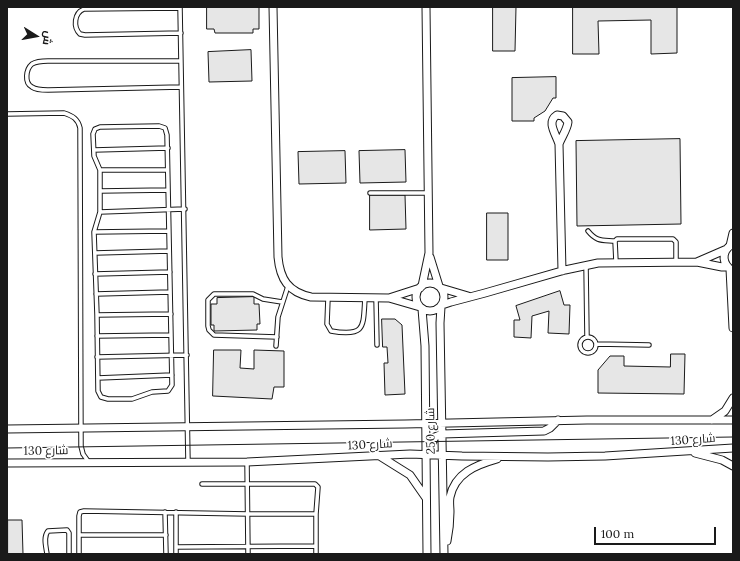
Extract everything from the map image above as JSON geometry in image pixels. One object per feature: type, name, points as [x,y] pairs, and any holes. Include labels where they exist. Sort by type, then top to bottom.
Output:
[{"type":"street","points":[[273,7],[278,257],[280,272],[288,286],[303,296],[328,298],[389,298],[430,311],[470,296],[586,265],[616,262],[676,261],[696,262],[730,269]]},
{"type":"street","points":[[421,308],[417,302],[416,296],[421,287],[429,253],[426,7]]},
{"type":"street","points":[[559,144],[562,271]]},
{"type":"street","points":[[733,233],[730,246],[724,258],[730,269],[733,328]]},
{"type":"street","points":[[696,262],[730,246]]},
{"type":"street","points":[[429,253],[444,296],[441,306]]},
{"type":"street","points":[[389,298],[430,283],[470,296]]},
{"type":"street","name":"شارع 250","points":[[441,306],[440,323],[444,554]]},
{"type":"street","name":"شارع 250","points":[[421,308],[424,332],[427,554]]},
{"type":"street","points":[[712,420],[725,411],[733,398]]},
{"type":"street","points":[[426,454],[435,437],[442,434],[544,430],[550,428],[558,420]]},
{"type":"street","name":"شارع 130","points":[[7,429],[558,420],[733,420]]},
{"type":"street","name":"شارع 130","points":[[7,463],[88,461],[247,462],[426,454],[504,457],[605,456],[733,448]]},
{"type":"street","points":[[686,452],[716,458],[733,466]]},
{"type":"street","points":[[378,455],[410,475],[426,498]]},
{"type":"street","points":[[444,554],[450,527],[450,498],[455,484],[473,467],[504,457]]},
{"type":"lane","points":[[181,33],[85,35],[80,34],[76,28],[76,16],[79,11],[84,9],[180,7],[181,33],[181,87],[185,209],[188,462]]},
{"type":"lane","points":[[181,61],[48,60],[32,64],[26,77],[28,84],[32,87],[48,90],[181,87]]},
{"type":"lane","points":[[7,114],[64,113],[72,116],[78,121],[80,128],[81,446],[83,454],[88,461]]},
{"type":"lane","points":[[162,127],[166,131],[168,148],[168,231],[172,385],[168,391],[152,392],[132,399],[108,399],[101,397],[98,391],[94,232],[100,212],[100,170],[94,156],[95,129],[162,127]]},
{"type":"lane","points":[[94,150],[168,148]]},
{"type":"lane","points":[[100,170],[167,170]]},
{"type":"lane","points":[[100,191],[168,190]]},
{"type":"lane","points":[[370,193],[428,193]]},
{"type":"lane","points":[[100,212],[185,209]]},
{"type":"lane","points":[[94,232],[168,231]]},
{"type":"lane","points":[[588,231],[597,240],[615,241],[617,239],[673,239],[676,242],[676,261]]},
{"type":"lane","points":[[615,241],[616,262]]},
{"type":"lane","points":[[95,253],[169,251]]},
{"type":"lane","points":[[586,265],[588,337]]},
{"type":"lane","points":[[95,274],[170,272]]},
{"type":"lane","points":[[276,346],[278,318],[288,286]]},
{"type":"lane","points":[[96,294],[170,292]]},
{"type":"lane","points":[[277,337],[214,335],[209,330],[208,326],[208,300],[214,294],[253,294],[263,299],[282,302]]},
{"type":"lane","points":[[328,298],[328,324],[332,331],[338,332],[356,331],[362,327],[365,298]]},
{"type":"lane","points":[[376,298],[377,345]]},
{"type":"lane","points":[[97,315],[170,314]]},
{"type":"lane","points":[[97,336],[171,335]]},
{"type":"lane","points":[[588,337],[594,339],[596,344],[595,350],[586,353],[581,349],[581,343],[582,340],[588,337]]},
{"type":"lane","points":[[596,344],[649,345]]},
{"type":"lane","points":[[97,357],[187,355]]},
{"type":"lane","points":[[98,378],[172,375]]},
{"type":"lane","points":[[247,462],[248,554]]},
{"type":"lane","points":[[202,484],[315,484],[318,487],[316,554]]},
{"type":"lane","points":[[79,554],[80,512],[84,511],[316,514]]},
{"type":"lane","points":[[165,512],[166,554]]},
{"type":"lane","points":[[176,512],[176,554]]},
{"type":"lane","points":[[47,554],[45,537],[48,531],[66,530],[69,533],[70,554]]},
{"type":"lane","points":[[79,535],[166,535]]},
{"type":"lane","points":[[176,547],[316,546]]},
{"type":"building","points":[[207,7],[259,7],[259,29],[253,29],[253,33],[215,33],[214,29],[207,29]]},
{"type":"building","points":[[493,7],[516,7],[515,51],[493,51]]},
{"type":"building","points":[[573,7],[677,7],[677,53],[651,54],[651,20],[598,21],[599,54],[573,54]]},
{"type":"building","points":[[251,50],[252,81],[209,82],[208,52]]},
{"type":"building","points":[[556,77],[556,98],[553,98],[545,111],[534,118],[534,121],[512,121],[512,78]]},
{"type":"building","points":[[680,139],[681,224],[577,226],[576,141]]},
{"type":"building","points":[[405,150],[406,182],[360,183],[359,151]]},
{"type":"building","points":[[345,151],[346,183],[299,184],[298,152]]},
{"type":"building","points":[[370,195],[405,195],[406,229],[370,230]]},
{"type":"building","points":[[487,213],[508,213],[508,260],[487,260]]},
{"type":"building","points":[[560,291],[564,305],[570,305],[569,334],[548,333],[549,311],[532,316],[531,338],[514,337],[514,320],[520,320],[516,306]]},
{"type":"building","points":[[254,297],[254,304],[259,304],[260,324],[257,324],[257,330],[214,331],[214,325],[211,325],[211,304],[217,304],[217,298]]},
{"type":"building","points":[[382,319],[395,319],[402,325],[405,394],[385,395],[384,363],[388,363],[387,347],[383,347]]},
{"type":"building","points":[[214,350],[241,350],[240,368],[254,369],[254,350],[284,351],[284,387],[274,387],[272,399],[213,396]]},
{"type":"building","points":[[671,354],[685,354],[684,394],[598,393],[598,370],[610,356],[624,356],[624,366],[670,367]]},
{"type":"building","points":[[8,520],[22,520],[23,554],[8,554]]},
{"type":"tram line","points":[[7,448],[733,437]]}]
